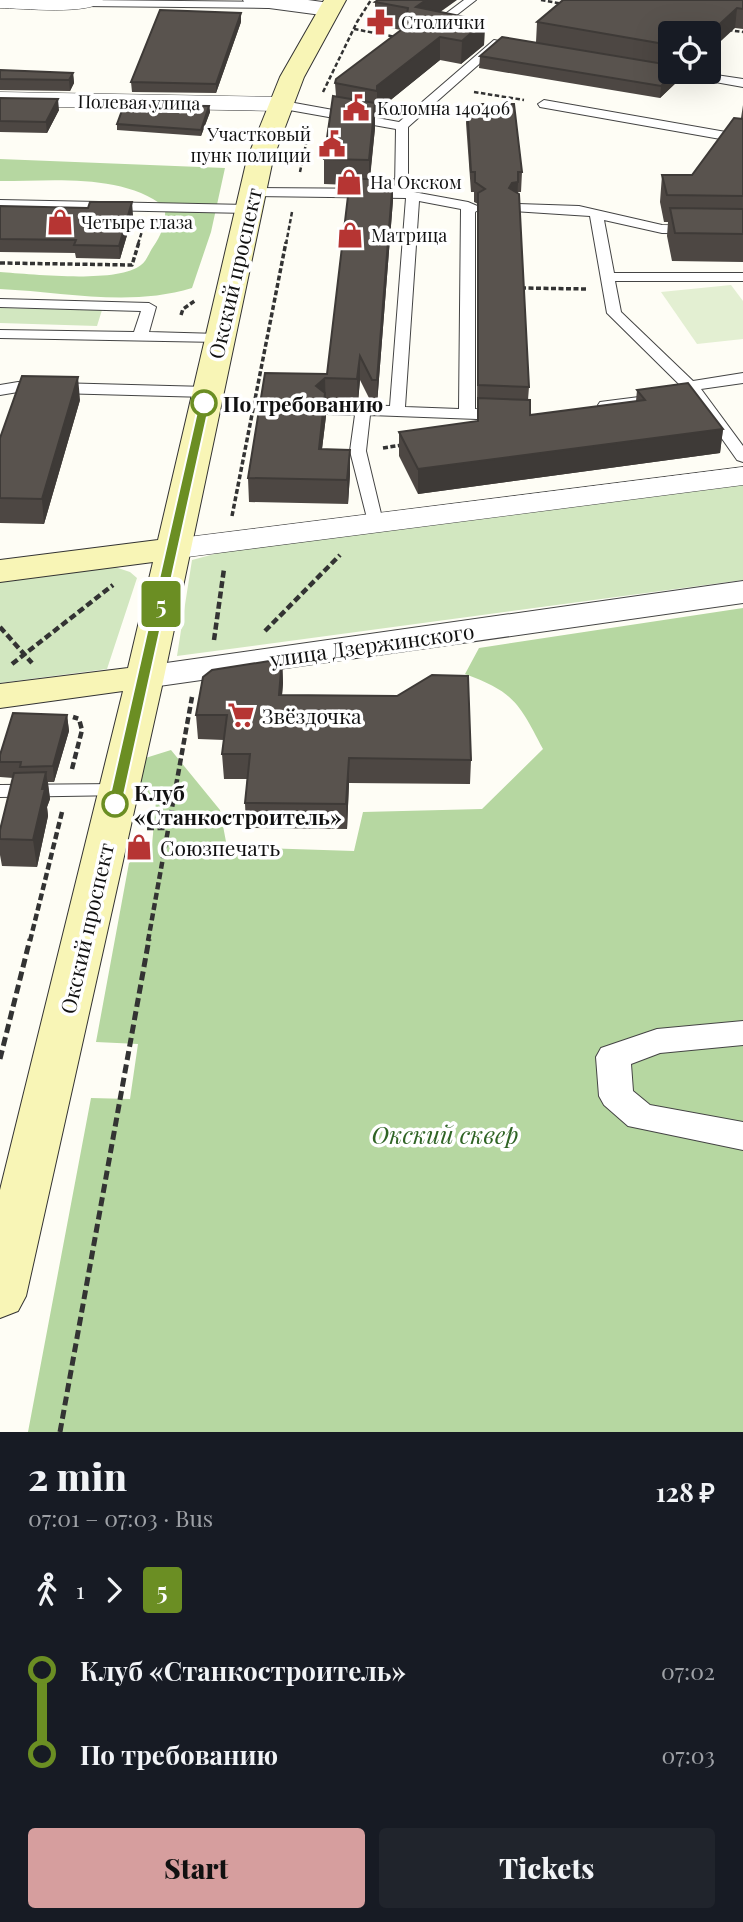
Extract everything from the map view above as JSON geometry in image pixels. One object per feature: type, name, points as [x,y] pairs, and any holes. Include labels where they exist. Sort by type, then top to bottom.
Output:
[{"type":"main road","name":"Окский проспект","points":[[0,1296],[145,677],[156,551],[219,399],[219,338],[250,200],[278,104],[302,52],[332,4]]},
{"type":"main road","points":[[0,571],[156,551]]},
{"type":"main road","name":"улица Дзержинского","points":[[4,681],[145,677]]},
{"type":"street","points":[[254,0],[281,5],[332,4]]},
{"type":"street","points":[[0,2],[88,1]]},
{"type":"street","name":"Полевая улица","points":[[0,99],[278,104]]},
{"type":"street","points":[[156,551],[743,476]]},
{"type":"street","name":"улица Дзержинского","points":[[145,677],[743,592]]},
{"type":"street","points":[[743,1034],[657,1041],[613,1057],[616,1096],[640,1117],[743,1136]]},
{"type":"lane","points":[[432,30],[471,0]]},
{"type":"lane","points":[[88,1],[281,5]]},
{"type":"lane","points":[[432,30],[445,32]]},
{"type":"lane","points":[[402,126],[445,87],[503,42],[485,39]]},
{"type":"lane","points":[[721,79],[743,83]]},
{"type":"lane","points":[[278,104],[402,126]]},
{"type":"lane","points":[[544,104],[743,139]]},
{"type":"lane","points":[[397,411],[407,195],[402,126]]},
{"type":"lane","points":[[0,204],[148,206],[250,200],[296,192],[407,195],[471,207],[467,414]]},
{"type":"lane","points":[[517,208],[579,210],[662,229],[743,230]]},
{"type":"lane","points":[[596,214],[614,313],[694,390],[743,457]]},
{"type":"lane","points":[[609,283],[743,278]]},
{"type":"lane","points":[[0,303],[149,307],[140,337]]},
{"type":"lane","points":[[0,334],[219,338]]},
{"type":"lane","points":[[588,419],[615,420],[606,405],[694,390],[743,378]]},
{"type":"lane","points":[[0,390],[16,394],[219,399]]},
{"type":"lane","points":[[327,409],[521,416]]},
{"type":"lane","points":[[363,410],[359,451],[375,522]]},
{"type":"lane","points":[[0,791],[118,790]]},
{"type":"path","points":[[227,665],[228,542],[252,407],[313,111],[371,0]]},
{"type":"path","points":[[541,0],[568,4]]},
{"type":"path","points":[[354,29],[410,40],[432,30]]},
{"type":"path","points":[[721,29],[743,32]]},
{"type":"path","points":[[445,87],[544,104]]},
{"type":"path","points":[[0,263],[132,265],[148,206]]},
{"type":"path","points":[[522,288],[609,283]]},
{"type":"path","points":[[219,399],[264,408]]},
{"type":"path","points":[[4,681],[156,551]]},
{"type":"path","points":[[60,1432],[194,682],[227,665],[250,646],[343,551]]},
{"type":"path","points":[[0,1059],[82,730],[79,719],[63,712]]},
{"type":"green space","points":[[0,159],[225,168],[211,232],[192,288],[145,297],[97,297],[0,289],[0,272],[94,276],[130,271],[146,260],[161,233],[165,207],[148,196],[108,184],[64,180],[0,181]]},
{"type":"green space","points":[[731,285],[743,301],[743,339],[697,344],[661,292]]},
{"type":"green space","points":[[0,308],[102,310],[97,326],[0,323]]},
{"type":"green space","points":[[743,484],[743,580],[177,656],[192,560],[233,549]]},
{"type":"green space","points":[[115,567],[130,572],[137,578],[107,669],[0,683],[0,581]]},
{"type":"green space","name":"Окский сквер","points":[[743,608],[743,1432],[28,1432],[91,1098],[130,1099],[138,1044],[96,1042],[129,863],[152,845],[156,801],[132,798],[139,760],[171,750],[220,810],[227,847],[354,851],[363,812],[482,809],[543,749],[528,720],[513,701],[494,687],[465,674],[479,648]]},
{"type":"building","points":[[426,0],[416,7],[485,21],[462,41],[440,37],[377,86],[377,91],[335,83],[336,79],[405,27],[408,8],[375,2]]},
{"type":"building","points":[[563,0],[743,0],[743,9],[737,8],[721,23],[658,21],[658,43],[537,22]]},
{"type":"building","points":[[160,10],[241,13],[216,84],[131,82]]},
{"type":"building","points":[[502,37],[658,63],[658,84],[663,84],[661,86],[480,56]]},
{"type":"building","points":[[0,70],[73,73],[69,80],[0,79]]},
{"type":"building","points":[[333,96],[375,103],[369,160],[324,159]]},
{"type":"building","points":[[0,98],[58,99],[46,122],[0,121]]},
{"type":"building","points":[[467,104],[514,104],[522,172],[518,172],[518,182],[512,183],[509,188],[519,194],[529,387],[478,385],[478,193],[485,189],[475,182],[475,172],[471,172]]},
{"type":"building","points":[[124,105],[209,106],[201,130],[117,124]]},
{"type":"building","points":[[734,118],[743,119],[743,196],[667,195],[662,175],[692,175]]},
{"type":"building","points":[[350,179],[393,179],[377,380],[372,380],[360,356],[357,379],[325,378],[316,386],[325,393],[319,449],[350,450],[347,480],[248,478],[265,373],[327,374]]},
{"type":"building","points":[[90,202],[132,202],[119,246],[74,245],[76,240],[0,239],[0,206],[88,208]]},
{"type":"building","points":[[670,208],[743,209],[743,234],[675,233]]},
{"type":"building","points":[[22,376],[78,377],[42,499],[0,498],[0,438]]},
{"type":"building","points":[[688,383],[723,429],[418,469],[399,432],[478,421],[478,398],[530,400],[530,415],[645,400],[637,390]]},
{"type":"building","points":[[282,659],[279,695],[397,696],[432,675],[468,676],[471,760],[349,758],[346,804],[245,803],[250,754],[222,754],[227,715],[196,715],[203,677],[212,670]]},
{"type":"building","points":[[13,713],[67,715],[53,766],[20,767],[21,762],[0,762]]},
{"type":"building","points":[[46,772],[42,789],[45,789],[33,840],[0,839],[14,773]]},
{"type":"bus line","name":"5","points":[[115,804],[204,403]]},
{"type":"place","name":"Столички","points":[[380,22]]},
{"type":"place","name":"Коломна 140406","points":[[356,108]]},
{"type":"place","name":"Участковый пунк полиции","points":[[332,144]]},
{"type":"place","name":"На Окском","points":[[349,182]]},
{"type":"place","name":"Четыре глаза","points":[[60,222]]},
{"type":"place","name":"Матрица","points":[[350,235]]},
{"type":"place","name":"По требованию","points":[[204,403]]},
{"type":"place","name":"Звёздочка","points":[[241,715]]},
{"type":"place","name":"Клуб «Станкостроитель»","points":[[115,804]]},
{"type":"place","name":"Союзпечать","points":[[139,847]]}]
